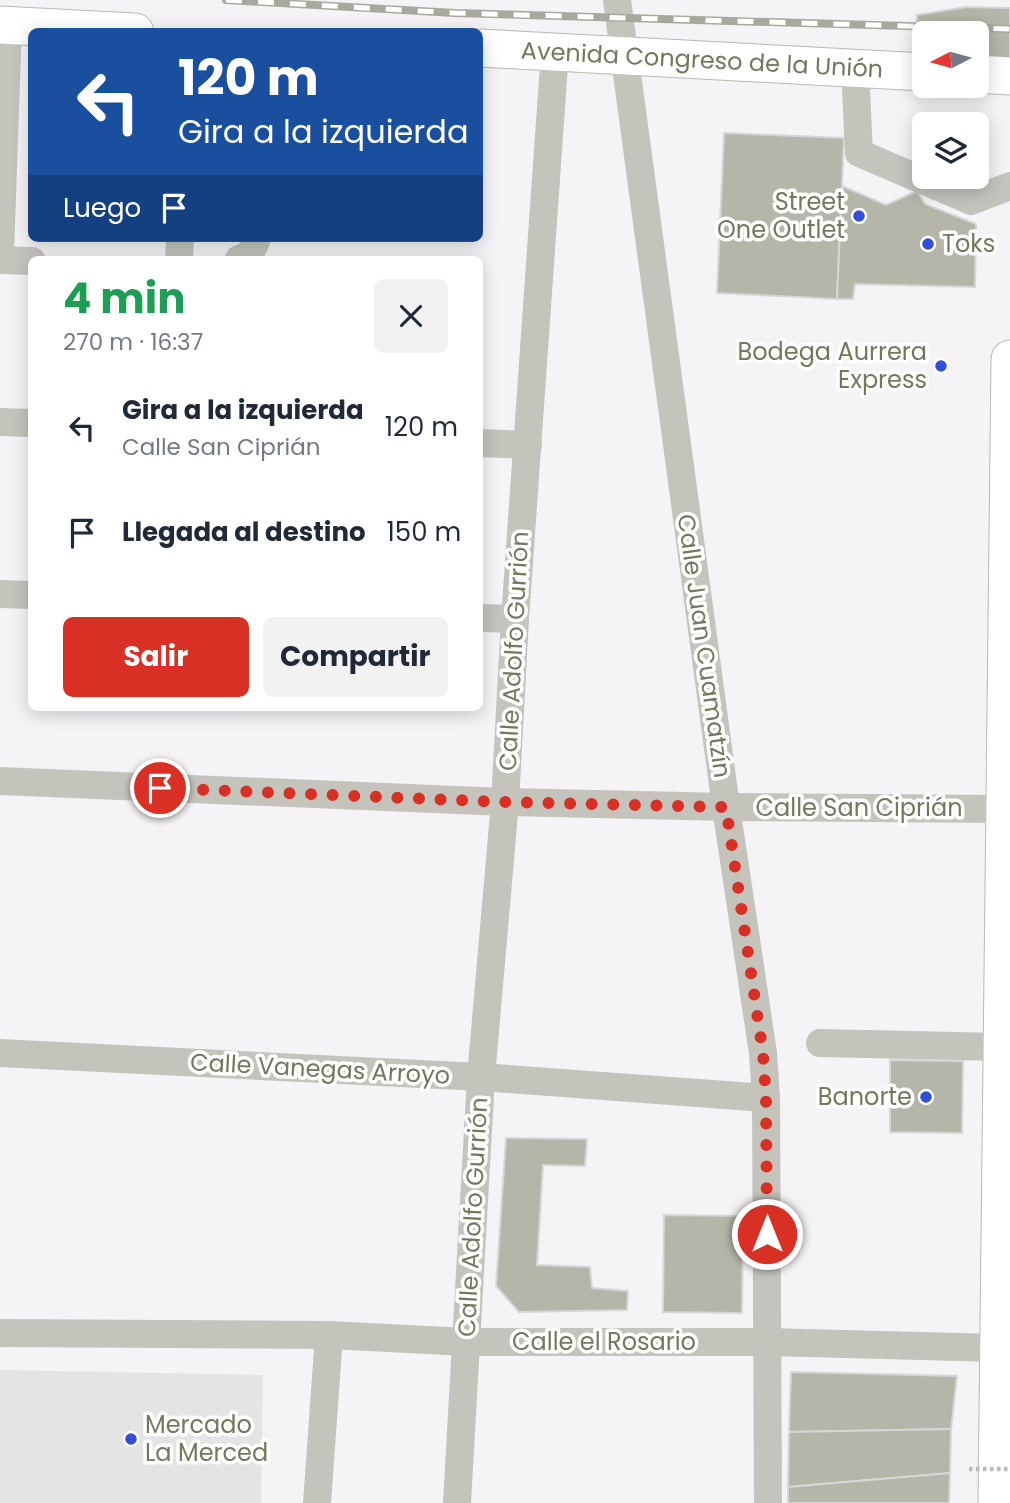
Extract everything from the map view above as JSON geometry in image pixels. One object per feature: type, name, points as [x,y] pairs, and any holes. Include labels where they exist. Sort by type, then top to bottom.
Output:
[{"type":"main road","points":[[4,25],[40,0]]},
{"type":"main road","points":[[4,25],[60,28]]},
{"type":"main road","name":"Avenida Congreso de la Unión","points":[[483,48],[912,71]]},
{"type":"main road","points":[[989,75],[1010,76]]},
{"type":"main road","points":[[997,1503],[1010,359]]},
{"type":"street","name":"Calle Juan Cuamatzín","points":[[617,0],[726,807],[763,1053],[766,1098],[768,1503]]},
{"type":"street","points":[[0,254],[4,25]]},
{"type":"street","name":"Calle Adolfo Gurrión","points":[[457,1503],[481,1077],[505,802],[515,619],[555,51]]},
{"type":"street","points":[[855,68],[859,153],[971,201],[1010,186]]},
{"type":"street","points":[[246,256],[256,242]]},
{"type":"street","points":[[0,260],[28,261]]},
{"type":"street","points":[[0,422],[28,423]]},
{"type":"street","points":[[483,443],[528,445]]},
{"type":"street","points":[[0,594],[28,596]]},
{"type":"street","points":[[483,618],[515,619]]},
{"type":"street","name":"Calle San Ciprián","points":[[0,782],[505,802],[1004,809]]},
{"type":"street","points":[[820,1043],[1002,1047]]},
{"type":"street","name":"Calle Vanegas Arroyo","points":[[0,1053],[481,1077],[766,1098]]},
{"type":"street","name":"Calle el Rosario","points":[[0,1333],[329,1335],[467,1342],[768,1342],[999,1348]]},
{"type":"street","points":[[317,1503],[329,1335]]},
{"type":"path","points":[[969,1469],[1010,1469]]},
{"type":"shaded area","name":"Mercado La Merced","points":[[0,1370],[263,1375],[261,1503],[0,1503]]},
{"type":"building","points":[[966,7],[1010,8],[1010,64],[989,63],[989,21],[917,21],[917,15]]},
{"type":"building","points":[[724,133],[844,138],[837,299],[717,293]]},
{"type":"building","points":[[842,186],[886,205],[917,191],[925,204],[976,224],[975,287],[855,284],[853,299],[837,299]]},
{"type":"building","name":"Banorte","points":[[890,1060],[963,1061],[962,1133],[890,1132]]},
{"type":"building","points":[[506,1138],[587,1139],[585,1166],[543,1165],[537,1265],[590,1267],[592,1288],[628,1291],[627,1310],[519,1312],[496,1286]]},
{"type":"building","points":[[664,1215],[743,1216],[742,1313],[663,1312]]},
{"type":"building","points":[[791,1372],[957,1376],[951,1429],[789,1432]]},
{"type":"building","points":[[951,1429],[950,1473],[788,1487],[789,1432]]},
{"type":"building","points":[[950,1473],[949,1503],[788,1503],[788,1487]]},
{"type":"railway","points":[[226,0],[455,13],[1010,29]]},
{"type":"place","name":"Street One Outlet","points":[[859,216]]},
{"type":"place","name":"Toks","points":[[928,244]]},
{"type":"place","name":"Bodega Aurrera Express","points":[[941,366]]},
{"type":"place","name":"Banorte","points":[[926,1097]]},
{"type":"place","name":"Mercado La Merced","points":[[131,1439]]},
{"type":"route","points":[[160,788],[505,802],[726,807],[763,1053],[767,1234]]}]
